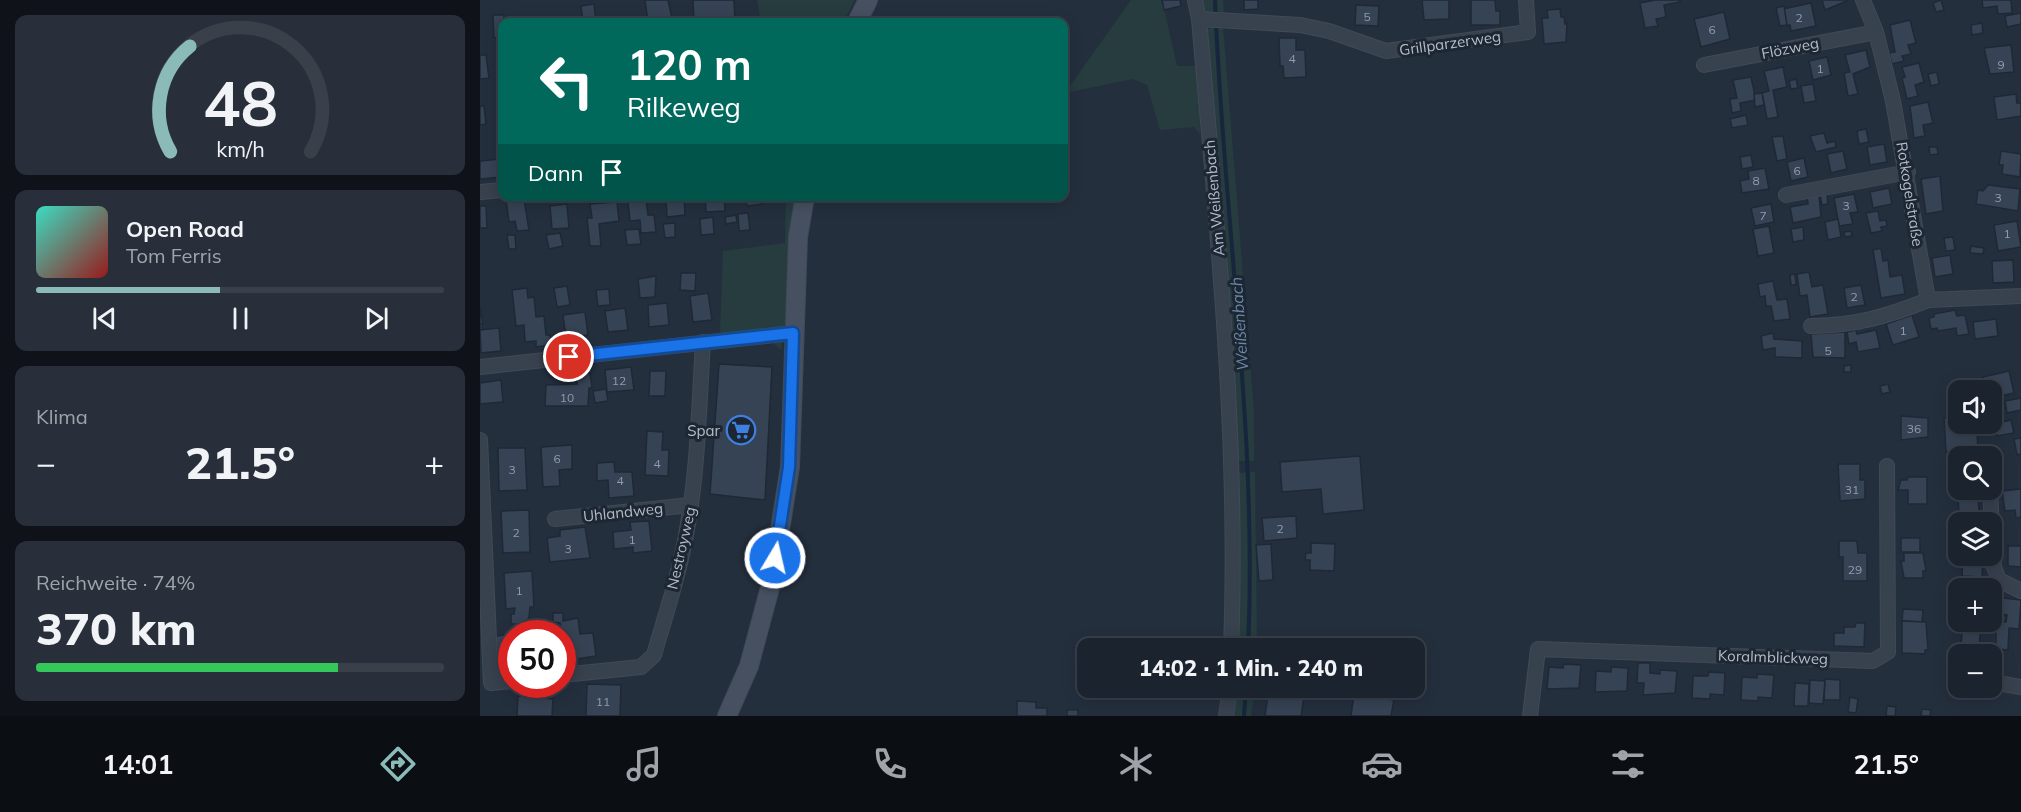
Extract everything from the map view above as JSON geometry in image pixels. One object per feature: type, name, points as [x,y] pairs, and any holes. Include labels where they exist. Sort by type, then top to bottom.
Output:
[{"type":"main road","points":[[727,716],[749,666],[772,580],[789,467],[798,237],[804,201]]},
{"type":"street","name":"Am Weißenbach","points":[[1195,0],[1202,19],[1227,356],[1231,467],[1231,638]]},
{"type":"street","name":"Grillparzerweg","points":[[1202,19],[1319,29],[1386,51],[1528,32],[1526,0]]},
{"type":"street","name":"Rotkogelstraße","points":[[1863,0],[1876,32],[1908,172],[1923,280],[1928,300]]},
{"type":"street","name":"Flözweg","points":[[1704,65],[1876,32]]},
{"type":"street","points":[[1786,195],[1908,172]]},
{"type":"street","points":[[480,192],[498,190]]},
{"type":"street","points":[[1811,326],[1841,326],[1881,319],[1928,300],[2021,296]]},
{"type":"street","points":[[480,367],[793,333]]},
{"type":"street","name":"Nestroyweg","points":[[576,674],[641,667],[654,655],[686,539],[692,505],[703,342]]},
{"type":"street","points":[[480,440],[484,624],[491,683],[498,682]]},
{"type":"street","name":"Koralmblickweg","points":[[1530,716],[1538,649],[1873,661],[1888,652],[1887,466]]},
{"type":"street","points":[[1991,500],[1994,567],[1999,580],[2021,591]]},
{"type":"street","name":"Uhlandweg","points":[[555,519],[692,505]]},
{"type":"street","points":[[2002,684],[2021,687]]},
{"type":"street","points":[[1226,716],[1228,698]]},
{"type":"green space","points":[[757,0],[855,0],[845,18],[760,18]]},
{"type":"green space","points":[[1131,0],[1162,0],[1177,66],[1199,66],[1200,134],[1194,127],[1160,130],[1147,85],[1133,79],[1068,92],[1068,89]]},
{"type":"green space","points":[[1202,0],[1223,0],[1224,14],[1206,12]]},
{"type":"green space","points":[[1211,27],[1223,27],[1254,411],[1254,461],[1238,461],[1207,30]]},
{"type":"green space","points":[[786,201],[796,201],[790,290],[781,350],[773,343],[723,349],[720,334],[723,251],[785,243]]},
{"type":"green space","points":[[1255,472],[1257,638],[1238,638],[1236,485],[1239,473]]},
{"type":"green space","points":[[1233,698],[1253,698],[1251,716],[1231,716]]},
{"type":"building","points":[[645,0],[668,0],[672,18],[647,18]]},
{"type":"building","points":[[693,0],[734,0],[735,18],[694,18]]},
{"type":"building","points":[[1162,0],[1180,0],[1181,6],[1164,10]]},
{"type":"building","points":[[1244,0],[1258,0],[1258,9],[1244,10]]},
{"type":"building","points":[[1422,0],[1449,0],[1449,19],[1424,20]]},
{"type":"building","points":[[1471,0],[1495,0],[1496,11],[1500,11],[1500,25],[1471,25]]},
{"type":"building","points":[[1655,0],[1680,0],[1680,2],[1664,5],[1666,17],[1656,19],[1658,26],[1645,28],[1640,3]]},
{"type":"building","points":[[1822,0],[1847,0],[1847,1],[1825,10]]},
{"type":"building","points":[[1941,0],[1944,10],[1936,12],[1933,3]]},
{"type":"building","points":[[1982,0],[2011,0],[2012,13],[1998,14],[1997,6],[1983,8]]},
{"type":"building","points":[[1811,3],[1816,26],[1791,31],[1790,25],[1787,26],[1783,9]]},
{"type":"building","points":[[594,4],[596,18],[582,18],[581,6]]},
{"type":"building","points":[[1356,5],[1379,6],[1378,26],[1355,25]]},
{"type":"building","points":[[1784,6],[1787,25],[1780,26],[1776,8]]},
{"type":"building","points":[[1560,9],[1561,17],[1564,17],[1565,24],[1567,23],[1566,42],[1544,44],[1542,18],[1548,18],[1547,10]]},
{"type":"building","points":[[1724,12],[1730,39],[1701,47],[1694,19]]},
{"type":"building","points":[[2021,13],[2021,24],[2007,27],[2005,16]]},
{"type":"building","points":[[493,15],[504,15],[504,18],[498,18],[498,38],[494,38]]},
{"type":"building","points":[[1910,20],[1916,43],[1908,45],[1911,54],[1902,56],[1904,61],[1892,64],[1889,53],[1895,52],[1890,25]]},
{"type":"building","points":[[1982,23],[1983,33],[1972,35],[1971,25]]},
{"type":"building","points":[[1279,38],[1296,38],[1296,50],[1305,50],[1306,77],[1284,78],[1283,66],[1280,66]]},
{"type":"building","points":[[2011,45],[2014,72],[1990,74],[1984,48]]},
{"type":"building","points":[[1866,50],[1870,67],[1853,74],[1858,94],[1848,96],[1844,73],[1850,72],[1845,55]]},
{"type":"building","points":[[480,55],[486,55],[489,78],[480,79]]},
{"type":"building","points":[[1827,57],[1831,75],[1813,80],[1809,61]]},
{"type":"building","points":[[1919,63],[1924,82],[1915,85],[1918,96],[1907,99],[1902,67]]},
{"type":"building","points":[[1783,67],[1787,87],[1773,90],[1778,117],[1767,119],[1762,93],[1769,91],[1764,71]]},
{"type":"building","points":[[1937,72],[1939,84],[1931,86],[1928,74]]},
{"type":"building","points":[[1751,77],[1756,100],[1740,103],[1741,111],[1732,113],[1730,99],[1737,98],[1733,80]]},
{"type":"building","points":[[1796,79],[1798,88],[1791,89],[1789,81]]},
{"type":"building","points":[[1813,84],[1816,101],[1804,103],[1801,86]]},
{"type":"building","points":[[1762,93],[1764,105],[1755,107],[1754,94]]},
{"type":"building","points":[[2016,94],[2017,103],[2021,103],[2021,116],[1997,120],[1994,97]]},
{"type":"building","points":[[1928,102],[1933,123],[1923,125],[1925,136],[1914,138],[1910,106]]},
{"type":"building","points":[[480,106],[484,106],[486,124],[480,125]]},
{"type":"building","points":[[1746,115],[1748,125],[1732,128],[1730,119]]},
{"type":"building","points":[[1866,129],[1869,142],[1859,144],[1857,131]]},
{"type":"building","points":[[1824,133],[1827,143],[1835,141],[1836,147],[1816,152],[1810,136]]},
{"type":"building","points":[[1783,136],[1787,159],[1777,161],[1772,137]]},
{"type":"building","points":[[1884,144],[1887,162],[1870,165],[1867,147]]},
{"type":"building","points":[[1929,147],[1937,147],[1938,154],[1930,155]]},
{"type":"building","points":[[1843,151],[1847,169],[1831,173],[1827,154]]},
{"type":"building","points":[[2001,151],[2021,154],[2020,177],[2002,174],[2003,165],[1999,165]]},
{"type":"building","points":[[1751,155],[1753,167],[1742,169],[1740,157]]},
{"type":"building","points":[[1804,158],[1808,177],[1791,181],[1787,162]]},
{"type":"building","points":[[498,159],[498,177],[480,179],[480,161]]},
{"type":"building","points":[[1765,168],[1769,189],[1742,193],[1740,181],[1749,179],[1748,171]]},
{"type":"building","points":[[1940,176],[1943,211],[1926,214],[1921,179]]},
{"type":"building","points":[[1988,185],[2020,189],[2018,211],[1976,204],[1978,190],[1983,191]]},
{"type":"building","points":[[1889,188],[1892,204],[1873,208],[1870,192]]},
{"type":"building","points":[[1819,194],[1821,217],[1793,223],[1790,207],[1808,204],[1807,195]]},
{"type":"building","points":[[1827,194],[1828,204],[1822,205],[1820,195]]},
{"type":"building","points":[[1854,194],[1858,212],[1850,213],[1853,224],[1839,226],[1834,198]]},
{"type":"building","points":[[506,201],[524,201],[529,230],[517,231],[515,221],[509,222]]},
{"type":"building","points":[[646,201],[648,215],[654,215],[656,232],[641,233],[640,220],[630,221],[628,202]]},
{"type":"building","points":[[666,201],[684,201],[685,215],[667,217]]},
{"type":"building","points":[[705,201],[724,201],[725,211],[706,212]]},
{"type":"building","points":[[746,201],[762,201],[762,204],[747,206]]},
{"type":"building","points":[[617,202],[619,221],[599,224],[601,246],[590,246],[587,218],[592,218],[590,204]]},
{"type":"building","points":[[567,204],[569,228],[552,229],[550,206]]},
{"type":"building","points":[[1771,204],[1774,222],[1755,226],[1751,208]]},
{"type":"building","points":[[480,206],[486,206],[487,228],[480,228]]},
{"type":"building","points":[[1878,211],[1880,221],[1886,220],[1887,226],[1881,227],[1882,231],[1871,233],[1866,213]]},
{"type":"building","points":[[748,213],[750,230],[739,231],[738,214]]},
{"type":"building","points":[[736,215],[737,222],[726,224],[725,217]]},
{"type":"building","points":[[713,217],[714,234],[701,235],[700,219]]},
{"type":"building","points":[[1838,219],[1841,237],[1828,240],[1825,222]]},
{"type":"building","points":[[2017,221],[2021,247],[1998,251],[1994,225]]},
{"type":"building","points":[[675,223],[675,237],[665,238],[663,224]]},
{"type":"building","points":[[1769,226],[1774,253],[1758,256],[1753,229]]},
{"type":"building","points":[[1803,227],[1804,240],[1793,242],[1791,229]]},
{"type":"building","points":[[639,229],[641,244],[627,245],[625,230]]},
{"type":"building","points":[[1851,231],[1852,236],[1845,237],[1844,232]]},
{"type":"building","points":[[560,233],[563,246],[549,249],[546,235]]},
{"type":"building","points":[[507,235],[515,235],[516,249],[509,249]]},
{"type":"building","points":[[1953,237],[1955,250],[1946,251],[1944,238]]},
{"type":"building","points":[[1971,246],[1984,248],[1983,254],[1970,253]]},
{"type":"building","points":[[1881,248],[1883,261],[1888,260],[1890,277],[1902,275],[1905,294],[1881,298],[1873,250]]},
{"type":"building","points":[[1950,255],[1953,274],[1935,277],[1932,258]]},
{"type":"building","points":[[2013,260],[2014,282],[1993,283],[1992,261]]},
{"type":"building","points":[[1809,272],[1812,287],[1823,285],[1828,314],[1810,317],[1807,295],[1800,296],[1797,274]]},
{"type":"building","points":[[681,273],[696,273],[695,291],[680,290]]},
{"type":"building","points":[[1795,274],[1796,285],[1791,285],[1790,275]]},
{"type":"building","points":[[656,276],[655,297],[640,298],[638,279]]},
{"type":"building","points":[[1773,281],[1777,300],[1787,299],[1790,319],[1774,321],[1771,306],[1766,306],[1765,296],[1760,297],[1758,284]]},
{"type":"building","points":[[1861,285],[1865,305],[1847,308],[1844,288]]},
{"type":"building","points":[[567,286],[570,305],[557,307],[554,288]]},
{"type":"building","points":[[527,288],[528,298],[534,297],[536,317],[544,316],[546,335],[550,335],[551,345],[536,347],[536,341],[525,342],[524,325],[516,326],[512,290]]},
{"type":"building","points":[[609,289],[610,305],[598,306],[596,290]]},
{"type":"building","points":[[708,293],[712,320],[693,322],[690,296]]},
{"type":"building","points":[[667,303],[669,325],[649,327],[648,305]]},
{"type":"building","points":[[480,307],[483,324],[480,324]]},
{"type":"building","points":[[625,308],[628,330],[608,332],[605,311]]},
{"type":"building","points":[[1955,310],[1957,316],[1965,315],[1969,334],[1957,336],[1956,328],[1938,331],[1937,328],[1931,329],[1929,318],[1934,317],[1934,314]]},
{"type":"building","points":[[585,312],[588,335],[566,338],[563,315]]},
{"type":"building","points":[[1912,315],[1919,337],[1893,345],[1886,324]]},
{"type":"building","points":[[1996,319],[1998,336],[1975,339],[1973,322]]},
{"type":"building","points":[[499,328],[501,351],[481,353],[480,330]]},
{"type":"building","points":[[1856,330],[1857,334],[1876,330],[1880,348],[1858,352],[1856,342],[1849,344],[1847,332]]},
{"type":"building","points":[[1845,332],[1845,358],[1813,357],[1811,334]]},
{"type":"building","points":[[1773,333],[1774,339],[1802,341],[1802,358],[1775,357],[1775,348],[1763,350],[1761,336]]},
{"type":"building","name":"Spar","points":[[719,364],[772,367],[765,500],[710,494]]},
{"type":"building","points":[[1851,365],[1851,372],[1844,372],[1844,366]]},
{"type":"building","points":[[631,367],[634,390],[607,392],[605,370]]},
{"type":"building","points":[[650,371],[666,371],[665,396],[649,396]]},
{"type":"building","points":[[2009,371],[2014,393],[2002,396],[2002,380],[1984,380],[1983,377]]},
{"type":"building","points":[[590,373],[592,388],[589,388],[588,406],[545,406],[546,385],[577,384],[576,374]]},
{"type":"building","points":[[501,380],[503,402],[480,404],[480,383]]},
{"type":"building","points":[[1888,384],[1890,392],[1882,394],[1880,386]]},
{"type":"building","points":[[606,389],[608,401],[595,403],[593,391]]},
{"type":"building","points":[[2021,398],[2021,410],[2007,413],[2005,401]]},
{"type":"building","points":[[1901,416],[1928,418],[1928,437],[1901,440]]},
{"type":"building","points":[[1944,418],[1948,418],[1948,434],[1977,434],[1978,446],[1948,446],[1948,452],[1946,452]]},
{"type":"building","points":[[2011,420],[2014,433],[1997,436],[1996,434],[2002,434],[2002,422]]},
{"type":"building","points":[[647,431],[663,432],[662,450],[669,450],[668,476],[645,475]]},
{"type":"building","points":[[2021,438],[2021,454],[2017,455],[2014,439]]},
{"type":"building","points":[[572,445],[572,469],[559,470],[560,486],[543,487],[541,447]]},
{"type":"building","points":[[498,448],[525,448],[527,490],[499,491]]},
{"type":"building","points":[[1360,456],[1364,510],[1323,514],[1321,489],[1282,492],[1280,462]]},
{"type":"building","points":[[614,462],[615,472],[632,472],[634,496],[609,498],[608,480],[597,481],[597,463]]},
{"type":"building","points":[[1838,464],[1860,464],[1860,480],[1865,480],[1865,499],[1840,501]]},
{"type":"building","points":[[1908,477],[1927,477],[1927,504],[1908,504],[1908,490],[1898,490],[1901,480],[1907,480]]},
{"type":"building","points":[[2021,489],[2021,517],[2016,518],[2015,510],[2005,511],[2002,491]]},
{"type":"building","points":[[1958,500],[1978,500],[1979,512],[1959,512]]},
{"type":"building","points":[[529,510],[530,552],[503,553],[501,511]]},
{"type":"building","points":[[1296,516],[1297,538],[1264,541],[1262,518]]},
{"type":"building","points":[[649,521],[652,551],[633,553],[633,547],[614,549],[613,532],[631,530],[630,522]]},
{"type":"building","points":[[585,527],[590,558],[550,562],[547,538],[560,536],[560,530]]},
{"type":"building","points":[[1901,538],[1920,538],[1920,552],[1901,552]]},
{"type":"building","points":[[1839,541],[1857,541],[1858,553],[1867,553],[1867,581],[1843,581],[1843,557],[1839,557]]},
{"type":"building","points":[[1311,543],[1335,544],[1334,571],[1310,570],[1310,560],[1305,560],[1306,553],[1311,553]]},
{"type":"building","points":[[1271,544],[1273,580],[1259,581],[1256,545]]},
{"type":"building","points":[[2008,546],[2021,546],[2021,567],[2008,566]]},
{"type":"building","points":[[1904,553],[1923,553],[1926,571],[1923,571],[1923,578],[1904,578],[1901,561],[1904,561]]},
{"type":"building","points":[[1963,566],[1983,566],[1982,577],[1962,576]]},
{"type":"building","points":[[532,571],[534,607],[530,607],[527,620],[511,620],[511,614],[514,614],[515,608],[506,609],[504,573]]},
{"type":"building","points":[[2003,598],[2021,600],[2019,629],[2009,628],[2008,650],[2002,650],[2002,644],[1996,644],[1996,632],[2002,632],[2002,622],[2006,622],[2007,615],[2002,614]]},
{"type":"building","points":[[1903,609],[1923,610],[1922,622],[1902,621]]},
{"type":"building","points":[[553,613],[563,613],[563,620],[553,620]]},
{"type":"building","points":[[578,618],[580,634],[593,633],[596,656],[576,659],[576,620],[568,620]]},
{"type":"building","points":[[1902,621],[1926,622],[1928,650],[1925,650],[1925,654],[1902,653]]},
{"type":"building","points":[[1856,623],[1865,623],[1864,647],[1834,646],[1834,633],[1844,633],[1844,627],[1855,627]]},
{"type":"building","points":[[1962,632],[1981,632],[1979,644],[1961,644]]},
{"type":"building","points":[[496,636],[498,636],[498,658],[497,658]]},
{"type":"building","points":[[1638,663],[1650,663],[1650,673],[1660,674],[1660,670],[1677,671],[1675,693],[1643,695],[1644,683],[1637,683]]},
{"type":"building","points":[[1564,664],[1581,665],[1579,688],[1547,689],[1549,667],[1563,668]]},
{"type":"building","points":[[1611,667],[1628,668],[1627,691],[1595,692],[1596,671],[1611,672]]},
{"type":"building","points":[[1709,672],[1725,673],[1724,695],[1710,694],[1710,699],[1692,698],[1693,676],[1708,676]]},
{"type":"building","points":[[1757,674],[1774,675],[1772,698],[1758,697],[1758,701],[1741,700],[1742,677],[1757,678]]},
{"type":"building","points":[[1825,679],[1840,680],[1840,700],[1824,700]]},
{"type":"building","points":[[1810,680],[1825,681],[1823,704],[1809,703]]},
{"type":"building","points":[[1795,683],[1809,684],[1808,706],[1794,706]]},
{"type":"building","points":[[587,684],[621,685],[620,716],[586,716]]},
{"type":"building","points":[[1850,697],[1858,699],[1856,713],[1848,712]]},
{"type":"building","points":[[518,698],[553,699],[552,716],[517,716]]},
{"type":"building","points":[[1267,698],[1304,698],[1301,716],[1265,716]]},
{"type":"building","points":[[1353,698],[1394,700],[1391,716],[1351,716]]},
{"type":"building","points":[[1017,701],[1036,702],[1036,708],[1047,708],[1047,716],[1017,716]]},
{"type":"building","points":[[1887,706],[1896,707],[1895,716],[1886,716]]},
{"type":"building","points":[[1922,709],[1931,710],[1930,716],[1921,716]]},
{"type":"building","points":[[1067,710],[1078,710],[1078,716],[1067,716]]},
{"type":"waterway","name":"Weißenbach","points":[[1215,0],[1244,405],[1250,567],[1248,638]]},
{"type":"waterway","name":"Weißenbach","points":[[1244,716],[1245,698]]},
{"type":"place","name":"Spar","points":[[741,430]]},
{"type":"route","points":[[569,357],[793,333],[789,467],[775,558]]}]
